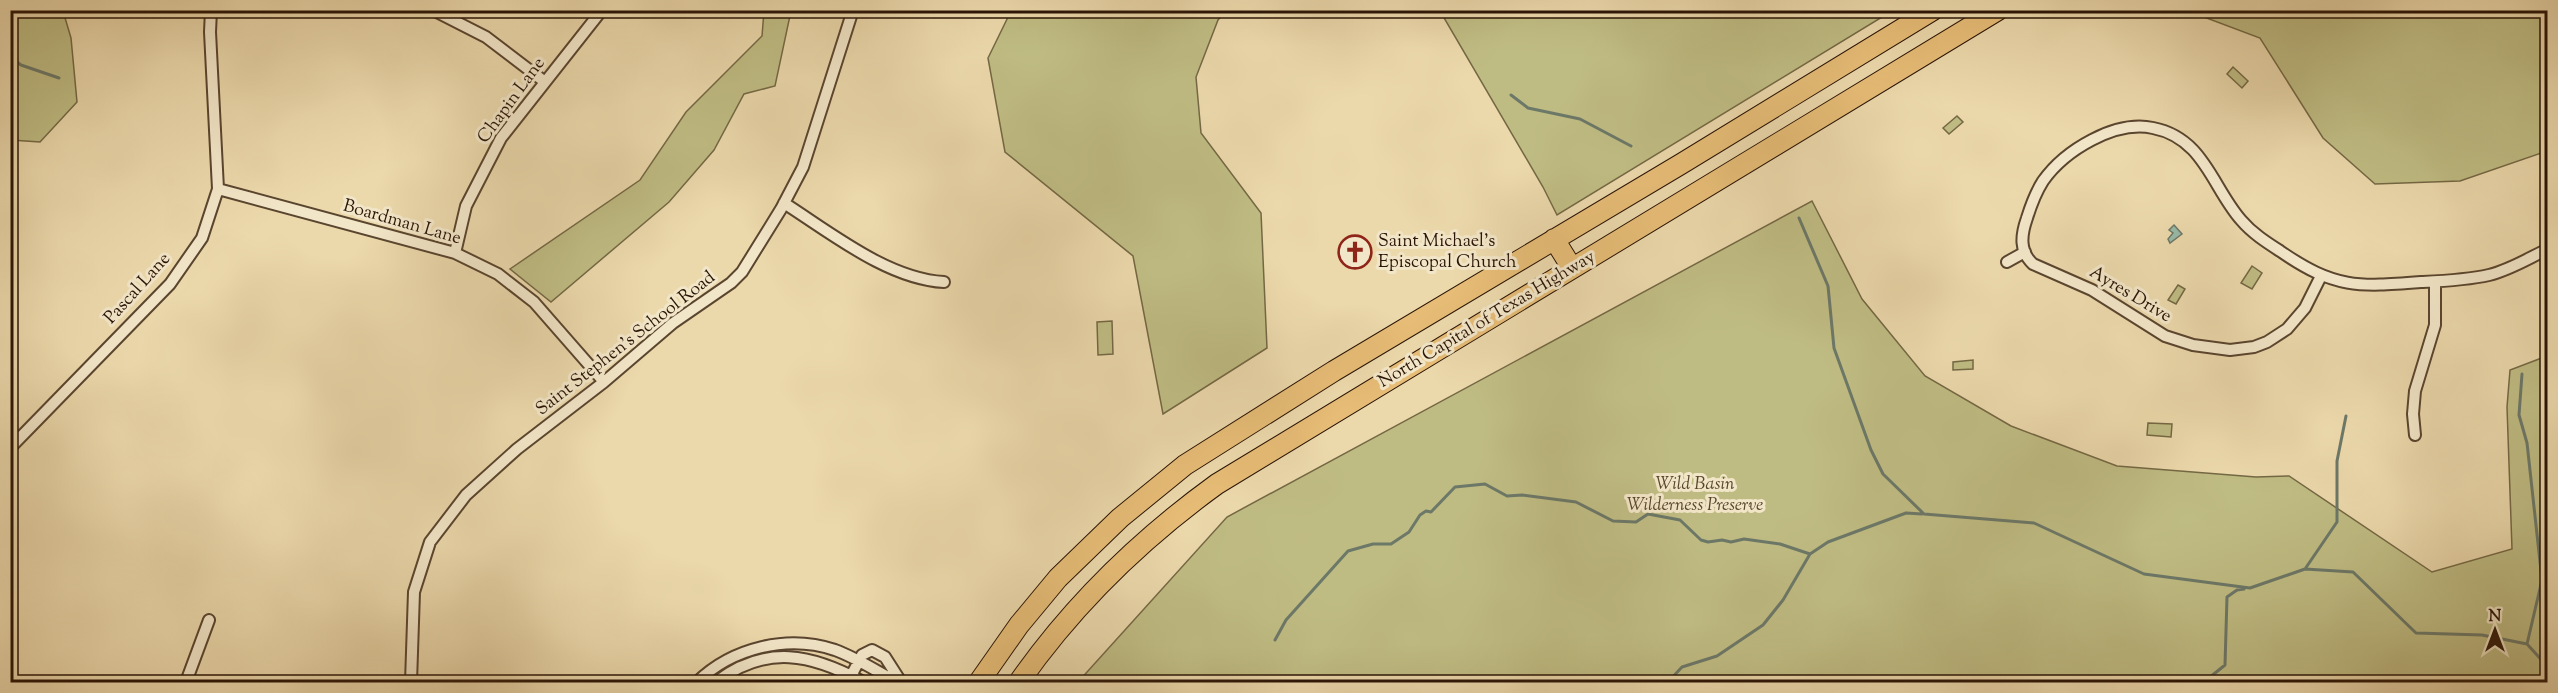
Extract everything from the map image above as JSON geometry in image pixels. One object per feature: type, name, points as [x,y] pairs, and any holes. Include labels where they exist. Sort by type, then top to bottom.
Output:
[{"type":"highway","name":"North Capital of Texas Highway","points":[[979,682],[1019,625],[1058,578],[1120,518],[1166,480],[1208,450],[1933,10]]},
{"type":"highway","name":"North Capital of Texas Highway","points":[[1019,682],[1051,640],[1101,583],[1156,531],[1191,503],[1263,455],[1998,10]]},
{"type":"highway","points":[[1554,239],[1572,268]]},
{"type":"street","name":"Pascal Lane","points":[[10,448],[170,284],[202,238],[218,189],[210,32],[211,10]]},
{"type":"street","points":[[434,10],[486,37],[545,82]]},
{"type":"street","name":"Chapin Lane","points":[[455,253],[466,206],[501,138],[602,10]]},
{"type":"street","name":"Saint Stephen's School Road","points":[[411,682],[414,592],[430,542],[466,495],[517,449],[604,382],[673,323],[731,283],[742,272],[784,203],[810,149],[853,10]]},
{"type":"street","points":[[2007,262],[2025,252],[2022,236],[2027,219],[2040,186],[2054,168],[2078,149],[2109,133],[2131,127],[2147,127],[2169,132],[2190,145],[2205,163],[2234,212],[2247,227],[2295,261],[2321,276],[2363,285],[2435,282],[2490,274],[2547,249]]},
{"type":"street","name":"Boardman Lane","points":[[218,189],[455,253],[498,274],[534,302],[604,382]]},
{"type":"street","points":[[784,203],[896,271],[922,279],[944,282]]},
{"type":"street","name":"Ayres Drive","points":[[2025,252],[2033,264],[2080,284],[2165,336],[2215,349],[2254,347],[2278,336],[2299,316],[2321,276]]},
{"type":"street","points":[[2415,435],[2413,414],[2415,391],[2435,324],[2435,282]]},
{"type":"street","points":[[186,682],[209,620]]},
{"type":"street","points":[[712,680],[738,654],[762,647],[794,644],[833,650],[897,682]]},
{"type":"street","points":[[827,664],[833,650]]},
{"type":"street","points":[[851,676],[859,661],[868,651],[879,652],[901,682]]},
{"type":"street","points":[[697,682],[712,680],[738,669],[776,658],[796,657],[827,664],[863,682]]},
{"type":"green space","points":[[11,10],[63,11],[71,38],[77,102],[40,142],[11,140]]},
{"type":"green space","points":[[2074,10],[2133,11],[2066,15]]},
{"type":"green space","points":[[764,11],[791,11],[775,86],[744,94],[714,150],[669,202],[551,302],[510,269],[640,180],[686,112],[762,36]]},
{"type":"green space","points":[[1011,11],[1226,11],[1218,20],[1196,77],[1201,133],[1261,213],[1267,348],[1163,414],[1133,256],[1005,152],[988,58]]},
{"type":"green space","points":[[1440,11],[1892,11],[1557,215]]},
{"type":"green space","points":[[2188,11],[2547,11],[2547,151],[2460,181],[2375,184],[2323,138],[2260,38]]},
{"type":"green space","points":[[2233,67],[2248,81],[2242,88],[2227,74]]},
{"type":"green space","points":[[1957,116],[1963,122],[1949,134],[1943,128]]},
{"type":"green space","name":"Wild Basin Wilderness Preserve","points":[[1812,201],[1862,299],[1925,376],[2011,426],[2117,466],[2256,477],[2289,476],[2432,572],[2512,549],[2507,407],[2510,370],[2547,356],[2547,682],[1078,682],[1227,517]]},
{"type":"green space","points":[[2252,266],[2262,273],[2252,289],[2241,283]]},
{"type":"green space","points":[[2178,285],[2185,289],[2176,304],[2168,300]]},
{"type":"green space","points":[[1112,321],[1113,354],[1098,355],[1097,322]]},
{"type":"green space","points":[[1973,360],[1973,369],[1953,370],[1953,362]]},
{"type":"green space","points":[[2148,423],[2172,424],[2171,437],[2147,435]]},
{"type":"shaded area","points":[[2174,225],[2182,234],[2170,243],[2168,239],[2173,233],[2169,230]]},
{"type":"waterway","points":[[10,57],[21,65],[59,78]]},
{"type":"waterway","points":[[1511,95],[1528,108],[1580,119],[1631,146]]},
{"type":"waterway","points":[[1799,218],[1828,286],[1834,348],[1871,450],[1883,474],[1924,514],[2034,523],[2144,574],[2250,588],[2305,569]]},
{"type":"waterway","points":[[2522,374],[2519,415],[2527,443],[2542,580],[2527,644],[2548,667]]},
{"type":"waterway","points":[[2346,416],[2337,461],[2337,522],[2305,569],[2353,572],[2416,633],[2482,635],[2527,644]]},
{"type":"waterway","points":[[1275,640],[1286,620],[1348,551],[1373,544],[1391,544],[1409,532],[1420,515],[1426,511],[1431,512],[1455,487],[1485,484],[1507,496],[1522,495],[1576,502],[1613,521],[1636,522],[1648,514],[1680,520],[1701,540],[1708,542],[1722,540],[1731,542],[1744,539],[1780,544],[1810,554]]},
{"type":"waterway","points":[[1668,682],[1682,667],[1717,656],[1763,625],[1783,600],[1810,554],[1828,542],[1906,513],[1922,514]]},
{"type":"waterway","points":[[2204,682],[2225,665],[2227,597],[2237,590],[2244,589]]},
{"type":"place","name":"Saint Michael's Episcopal Church","points":[[1355,252]]}]
